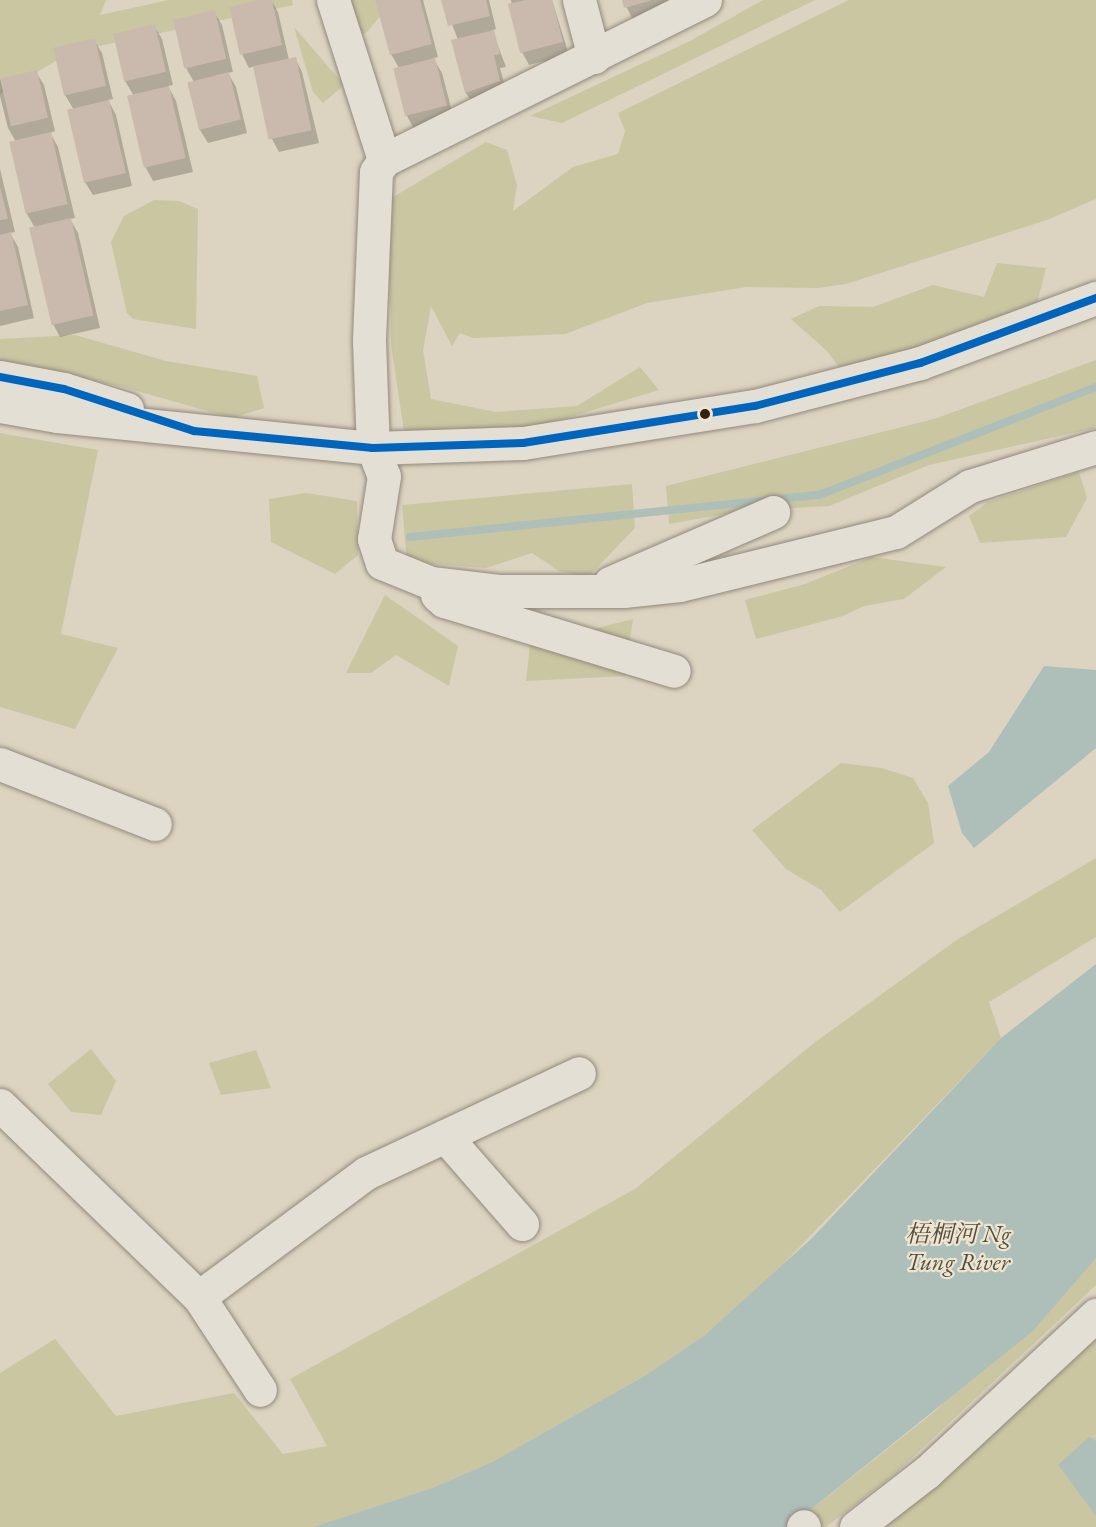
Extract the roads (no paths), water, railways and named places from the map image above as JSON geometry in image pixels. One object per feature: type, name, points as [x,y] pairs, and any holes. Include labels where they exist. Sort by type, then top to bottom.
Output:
[{"type":"street","points":[[333,0],[384,160]]},
{"type":"street","points":[[579,0],[594,57]]},
{"type":"street","points":[[674,671],[444,601],[417,579],[382,563],[375,539],[384,476],[373,447],[369,341],[372,198],[376,172],[384,160],[705,0]]},
{"type":"street","points":[[0,406],[194,431],[373,447],[523,443],[755,406],[920,363],[1096,298]]},
{"type":"street","points":[[0,377],[64,389],[194,431]]},
{"type":"street","points":[[417,579],[499,591],[590,592],[680,585],[896,532],[970,486],[1096,447]]},
{"type":"street","points":[[590,592],[773,512]]},
{"type":"street","points":[[0,764],[155,824]]},
{"type":"street","points":[[199,1297],[366,1173],[579,1073]]},
{"type":"street","points":[[0,1105],[199,1297],[260,1390]]},
{"type":"street","points":[[445,1136],[522,1224]]},
{"type":"street","points":[[856,1527],[927,1472],[1096,1315]]},
{"type":"water","points":[[1044,666],[1096,670],[1096,748],[974,848],[962,833],[948,786],[989,752]]},
{"type":"water","name":"梧桐河 Ng Tung River","points":[[1096,964],[1096,1258],[1033,1331],[789,1527],[313,1527],[432,1488],[492,1462],[646,1375],[705,1335],[812,1238],[1001,1038]]},
{"type":"water","points":[[1089,1437],[1096,1441],[1096,1516],[1058,1465]]},
{"type":"waterway","points":[[410,537],[819,495],[1096,387]]}]
